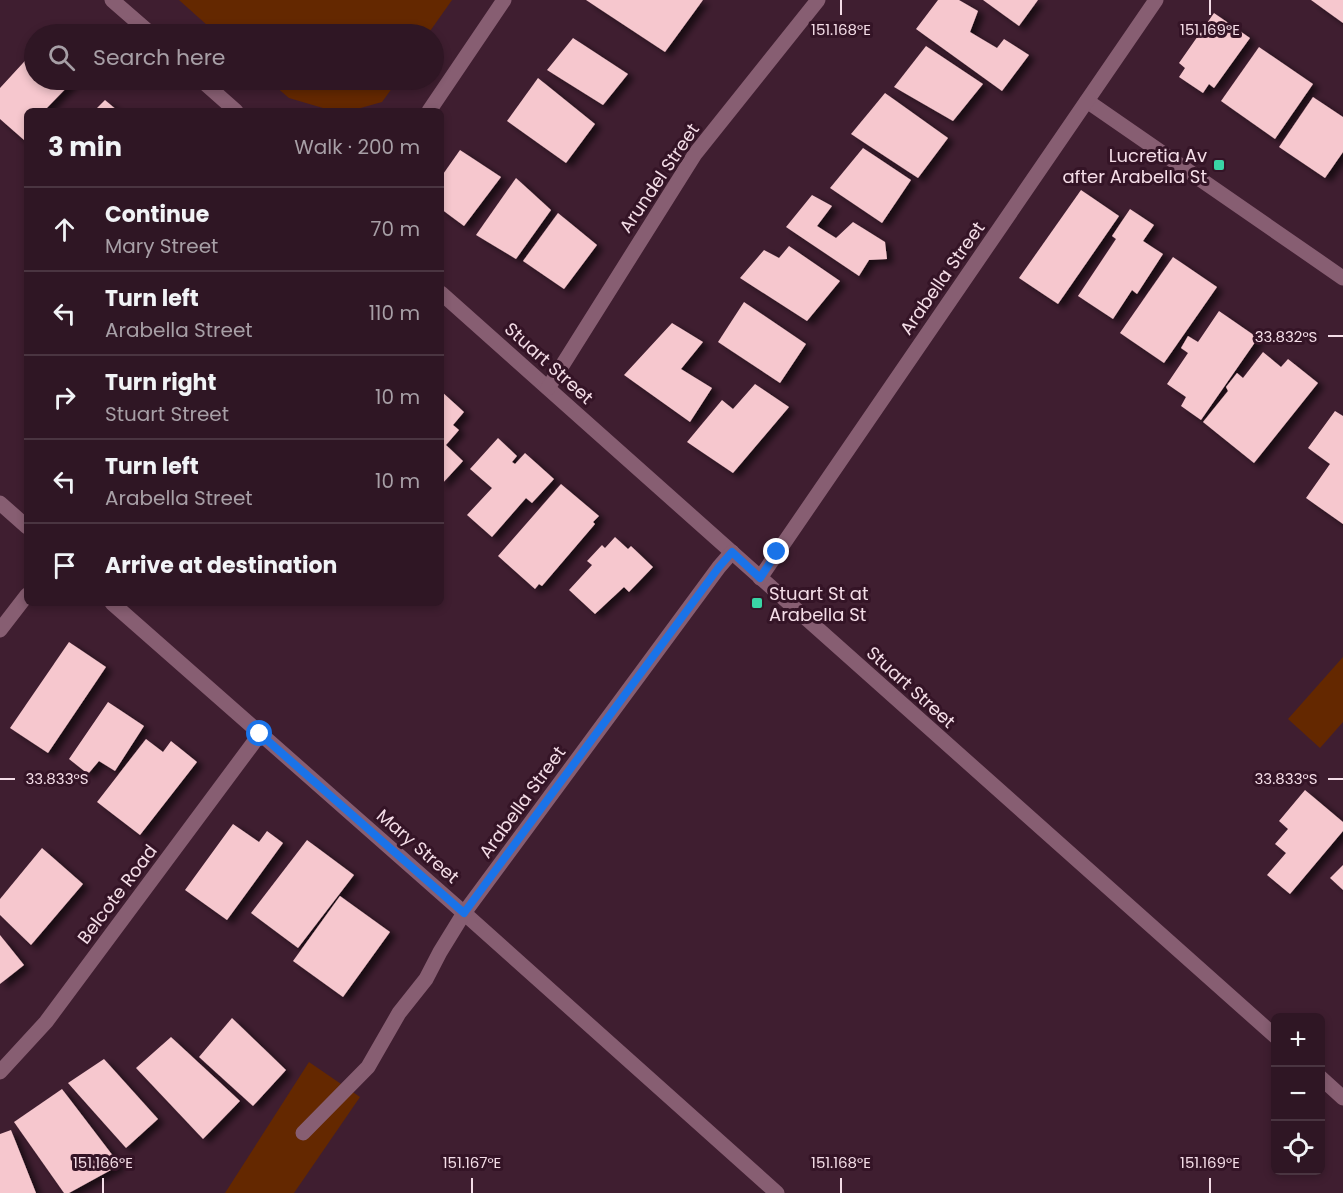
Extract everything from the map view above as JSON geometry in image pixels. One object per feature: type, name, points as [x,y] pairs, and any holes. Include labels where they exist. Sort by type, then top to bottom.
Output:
[{"type":"street","points":[[112,0],[139,24]]},
{"type":"street","points":[[444,89],[504,0]]},
{"type":"street","name":"Arundel Street","points":[[548,388],[695,154],[818,0]]},
{"type":"street","name":"Arabella Street","points":[[760,578],[1156,0]]},
{"type":"street","points":[[212,90],[233,108]]},
{"type":"street","points":[[431,108],[443,90]]},
{"type":"street","points":[[1087,101],[1343,278]]},
{"type":"street","name":"Stuart Street","points":[[444,296],[1271,1033]]},
{"type":"street","points":[[0,503],[24,524]]},
{"type":"street","name":"Arabella Street","points":[[303,1133],[368,1066],[399,1012],[426,979],[464,913],[732,552]]},
{"type":"street","points":[[0,630],[24,598]]},
{"type":"street","name":"Mary Street","points":[[115,606],[777,1193]]},
{"type":"street","name":"Belcote Road","points":[[0,1072],[46,1022],[260,734]]},
{"type":"street","points":[[1325,1082],[1343,1098]]},
{"type":"shaded area","points":[[179,0],[452,0],[435,24],[206,24]]},
{"type":"shaded area","points":[[280,90],[391,90],[382,102],[361,108],[323,108],[289,98]]},
{"type":"shaded area","points":[[1343,657],[1343,722],[1320,748],[1288,719]]},
{"type":"shaded area","points":[[309,1062],[360,1097],[294,1193],[225,1193]]},
{"type":"building","points":[[586,0],[703,0],[665,52]]},
{"type":"building","points":[[938,0],[959,0],[978,11],[970,32],[997,48],[1004,39],[1029,55],[1002,91],[916,29]]},
{"type":"building","points":[[983,0],[1038,0],[1019,26]]},
{"type":"building","points":[[1311,0],[1343,0],[1343,23]]},
{"type":"building","points":[[1214,13],[1250,38],[1214,88],[1209,84],[1203,93],[1179,77],[1185,68],[1179,63]]},
{"type":"building","points":[[573,38],[628,74],[603,105],[547,70]]},
{"type":"building","points":[[926,46],[983,84],[953,121],[894,87]]},
{"type":"building","points":[[1259,47],[1313,84],[1275,139],[1221,101]]},
{"type":"building","points":[[24,62],[24,90],[64,90],[47,108],[24,108],[24,140],[0,119],[0,88]]},
{"type":"building","points":[[538,78],[595,124],[566,163],[507,121]]},
{"type":"building","points":[[885,93],[948,138],[918,178],[851,134]]},
{"type":"building","points":[[1313,97],[1343,117],[1343,152],[1325,178],[1279,147]]},
{"type":"building","points":[[105,100],[114,108],[97,108]]},
{"type":"building","points":[[863,148],[911,180],[882,223],[830,188]]},
{"type":"building","points":[[460,150],[501,177],[464,226],[444,211],[444,173]]},
{"type":"building","points":[[516,178],[551,210],[516,259],[476,235]]},
{"type":"building","points":[[1081,190],[1119,216],[1058,304],[1019,278]]},
{"type":"building","points":[[812,195],[832,206],[817,226],[836,238],[853,222],[885,242],[887,259],[869,260],[859,276],[786,227]]},
{"type":"building","points":[[1130,209],[1154,225],[1143,241],[1163,254],[1137,294],[1132,290],[1113,319],[1078,296],[1116,239],[1112,236]]},
{"type":"building","points":[[558,213],[597,245],[564,289],[523,261]]},
{"type":"building","points":[[789,246],[840,281],[807,321],[740,278],[764,250],[779,258]]},
{"type":"building","points":[[1173,257],[1217,287],[1164,363],[1120,333]]},
{"type":"building","points":[[744,302],[806,344],[780,383],[718,342]]},
{"type":"building","points":[[1219,311],[1258,338],[1201,420],[1181,406],[1186,397],[1167,384],[1188,353],[1181,348],[1188,336],[1198,342]]},
{"type":"building","points":[[672,323],[703,342],[681,369],[712,388],[690,422],[624,375]]},
{"type":"building","points":[[1263,352],[1281,367],[1288,359],[1318,383],[1254,463],[1203,422],[1228,391],[1226,387],[1237,373],[1243,378]]},
{"type":"building","points":[[755,384],[789,407],[733,473],[687,442],[722,400],[733,409]]},
{"type":"building","points":[[444,394],[464,412],[453,425],[459,430],[446,445],[463,461],[444,482]]},
{"type":"building","points":[[1335,411],[1343,416],[1343,524],[1306,498],[1330,464],[1308,448]]},
{"type":"building","points":[[498,438],[517,456],[512,462],[515,464],[525,453],[554,479],[532,503],[526,498],[492,537],[467,515],[492,488],[470,469]]},
{"type":"building","points":[[561,484],[599,516],[593,522],[595,524],[542,586],[539,584],[535,589],[498,556]]},
{"type":"building","points":[[615,537],[628,549],[631,546],[653,567],[629,592],[624,587],[595,614],[569,590],[592,565],[587,561],[602,545],[605,548]]},
{"type":"building","points":[[69,642],[106,667],[48,753],[10,728]]},
{"type":"building","points":[[108,702],[144,726],[115,771],[99,761],[88,774],[69,759]]},
{"type":"building","points":[[146,739],[163,752],[171,741],[197,762],[140,835],[97,802]]},
{"type":"building","points":[[1305,790],[1343,822],[1343,831],[1290,894],[1267,875],[1286,853],[1275,844],[1288,829],[1279,821]]},
{"type":"building","points":[[233,824],[259,842],[267,831],[283,843],[227,920],[185,890]]},
{"type":"building","points":[[307,840],[354,875],[298,948],[251,913]]},
{"type":"building","points":[[42,848],[83,884],[31,945],[0,915],[0,899]]},
{"type":"building","points":[[1343,865],[1343,890],[1330,878]]},
{"type":"building","points":[[340,896],[390,932],[343,997],[293,961]]},
{"type":"building","points":[[0,935],[24,965],[0,984]]},
{"type":"building","points":[[232,1018],[286,1070],[253,1106],[199,1057]]},
{"type":"building","points":[[171,1037],[240,1101],[203,1139],[136,1068]]},
{"type":"building","points":[[104,1059],[158,1119],[126,1148],[68,1083]]},
{"type":"building","points":[[62,1089],[120,1165],[69,1193],[64,1193],[14,1122]]},
{"type":"building","points":[[11,1130],[36,1193],[0,1193],[0,1134]]},
{"type":"place","name":"Lucretia Av after Arabella St","points":[[1219,165]]},
{"type":"place","name":"Stuart St at Arabella St","points":[[757,603]]},
{"type":"route","points":[[260,734],[464,913],[732,552],[760,578],[777,552]]}]
